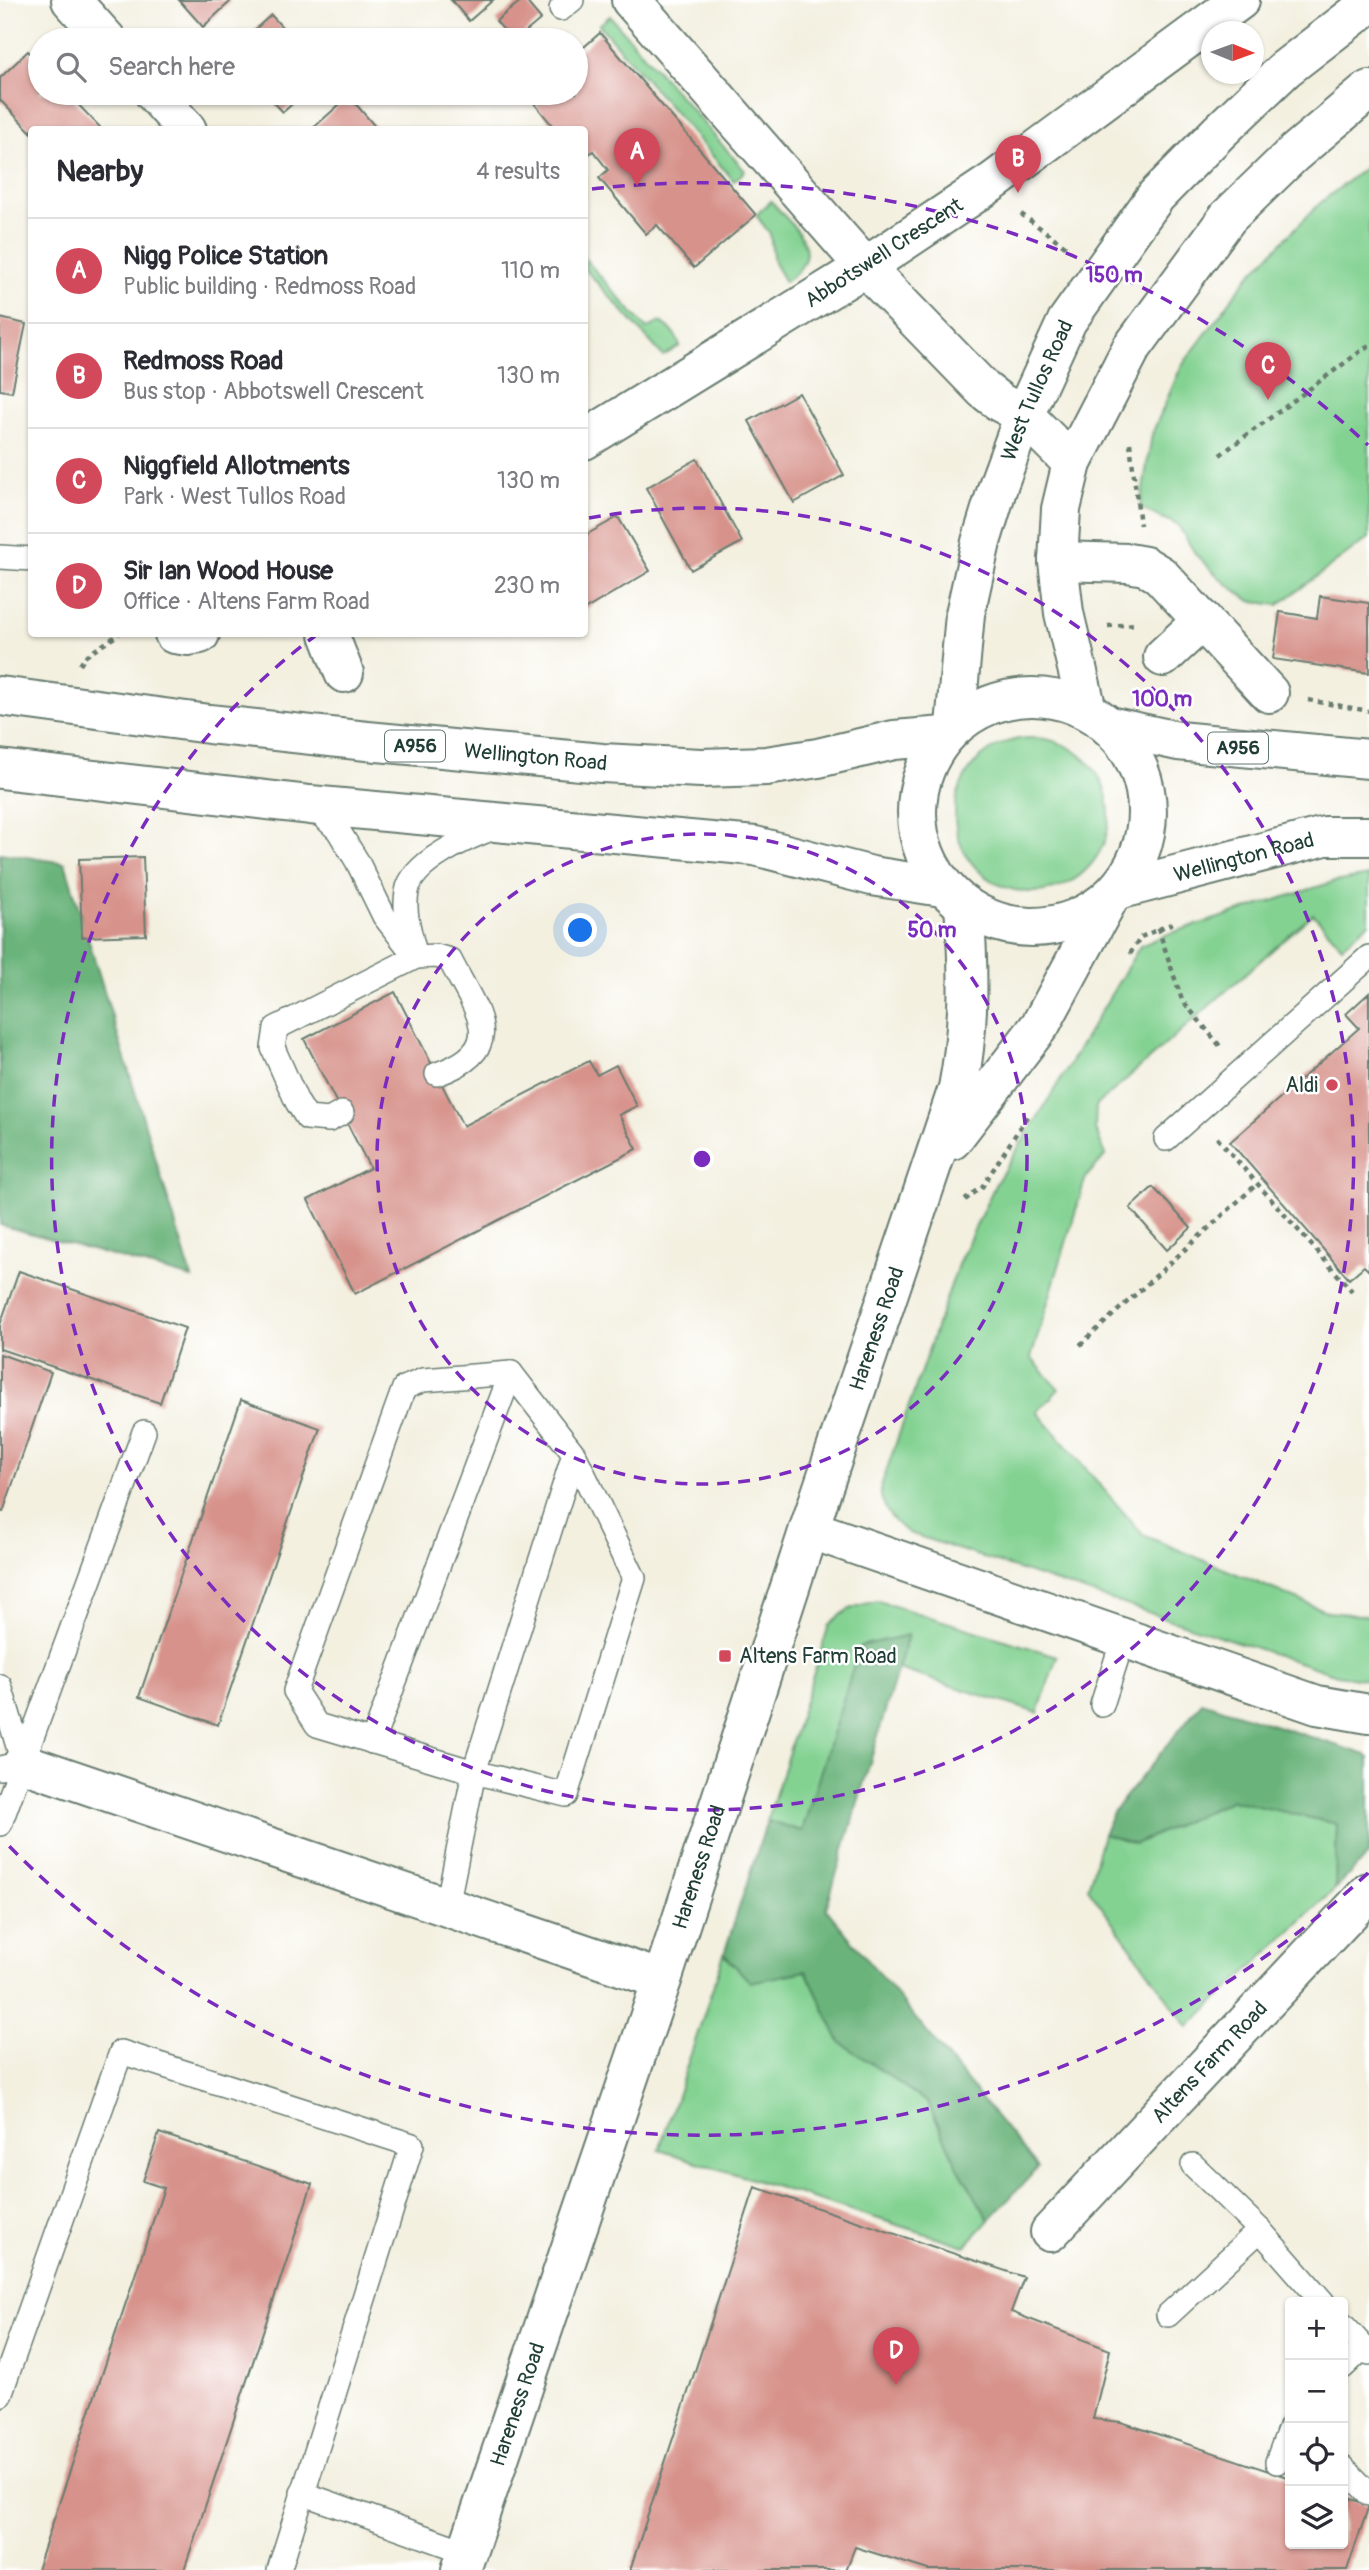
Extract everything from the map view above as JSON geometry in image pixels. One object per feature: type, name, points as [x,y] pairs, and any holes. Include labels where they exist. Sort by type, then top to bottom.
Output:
[{"type":"main road","points":[[71,0],[96,28]]},
{"type":"main road","points":[[631,0],[866,267],[984,390],[1024,415],[1072,463]]},
{"type":"main road","name":"Abbotswell Crescent","points":[[588,438],[866,267],[994,181],[1240,0]]},
{"type":"main road","name":"West Tullos Road","points":[[950,731],[965,614],[981,542],[1024,415],[1068,321],[1156,196],[1285,69],[1369,4]]},
{"type":"main road","points":[[1098,718],[1064,613],[1058,561],[1061,509],[1072,463],[1131,349],[1228,216],[1292,155],[1369,90]]},
{"type":"main road","points":[[165,105],[183,126]]},
{"type":"main road","points":[[1058,561],[1145,566],[1160,575],[1269,693]]},
{"type":"main road","points":[[1163,657],[1203,620]]},
{"type":"main road","points":[[330,637],[344,673]]},
{"type":"main road","name":"Wellington Road","points":[[0,696],[209,724],[367,741],[602,763],[701,768],[766,766],[950,731]]},
{"type":"main road","name":"A956","points":[[953,897],[923,851],[916,811],[924,771],[950,731],[985,706],[1018,697],[1054,698],[1098,718],[1178,741],[1369,760]]},
{"type":"main road","name":"A956","points":[[0,769],[310,805],[755,846],[953,897],[1000,923],[1036,929],[1074,921],[1113,896],[1136,865],[1146,836],[1148,806],[1143,775],[1129,748],[1098,718]]},
{"type":"main road","name":"Wellington Road","points":[[1113,896],[1325,836],[1369,836]]},
{"type":"main road","name":"Hareness Road","points":[[933,1164],[1041,1024],[1113,896]]},
{"type":"main road","name":"Hareness Road","points":[[464,2561],[662,1980],[809,1529],[958,1088],[967,1043],[968,961],[953,897]]},
{"type":"main road","points":[[809,1529],[1317,1705],[1369,1714]]},
{"type":"main road","points":[[12,1766],[447,1906],[662,1980]]},
{"type":"main road","name":"Altens Farm Road","points":[[1050,2232],[1369,1892]]},
{"type":"lane","points":[[0,556],[28,559]]},
{"type":"lane","points":[[310,805],[338,830],[357,861],[384,916],[416,957]]},
{"type":"lane","points":[[416,957],[406,916],[407,890],[416,874],[433,858],[479,833],[510,822]]},
{"type":"lane","points":[[342,1113],[329,1120],[307,1118],[273,1048],[276,1028],[416,957],[436,956],[450,960],[482,1025],[481,1043],[472,1056],[454,1068],[437,1074]]},
{"type":"lane","points":[[1166,1139],[1369,957]]},
{"type":"lane","points":[[510,1373],[574,1454],[634,1578],[566,1795],[474,1772],[317,1725],[295,1691],[404,1388],[424,1380],[510,1373]]},
{"type":"lane","points":[[372,1742],[510,1373]]},
{"type":"lane","points":[[0,1824],[12,1766],[144,1432]]},
{"type":"lane","points":[[447,1906],[474,1772],[574,1454]]},
{"type":"lane","points":[[1102,1705],[1123,1640]]},
{"type":"lane","points":[[0,1686],[12,1766]]},
{"type":"lane","points":[[0,2395],[121,2052],[412,2145],[279,2570]]},
{"type":"lane","points":[[1193,2165],[1260,2230],[1319,2297]]},
{"type":"lane","points":[[1168,2315],[1260,2230]]},
{"type":"lane","points":[[1348,2331],[1366,2351],[1348,2364]]},
{"type":"lane","points":[[1277,2462],[1285,2440]]},
{"type":"lane","points":[[1348,2472],[1369,2494]]},
{"type":"lane","points":[[302,2493],[464,2561]]},
{"type":"path","points":[[994,181],[1024,218],[1102,271]]},
{"type":"path","points":[[1220,455],[1369,345]]},
{"type":"path","points":[[1129,434],[1145,566]]},
{"type":"path","points":[[1064,613],[1106,626],[1203,620]]},
{"type":"path","points":[[1269,693],[1369,711]]},
{"type":"path","points":[[1127,959],[1141,937],[1181,920]]},
{"type":"path","points":[[1158,928],[1182,1000],[1241,1070]]},
{"type":"path","points":[[961,1203],[982,1188],[1033,1107]]},
{"type":"path","points":[[1224,1128],[1215,1136],[1352,1291]]},
{"type":"path","points":[[1080,1345],[1257,1184]]},
{"type":"green space","points":[[610,16],[745,171],[734,181],[599,25]]},
{"type":"green space","points":[[1369,164],[1369,538],[1278,605],[1250,601],[1223,581],[1196,555],[1178,525],[1140,508],[1152,434],[1181,367],[1248,277],[1319,204]]},
{"type":"green space","points":[[771,201],[797,231],[806,251],[798,271],[785,282],[774,263],[770,234],[756,215]]},
{"type":"green space","points":[[588,262],[647,329],[660,322],[673,332],[680,346],[663,356],[588,272]]},
{"type":"green space","points":[[1032,738],[1061,744],[1086,761],[1103,786],[1109,815],[1103,844],[1086,869],[1061,886],[1032,892],[1003,886],[978,869],[961,844],[955,815],[961,786],[978,761],[1003,744]]},
{"type":"green space","points":[[0,853],[65,863],[192,1278],[0,1225]]},
{"type":"green space","points":[[1369,876],[1369,923],[1342,946],[1313,914],[1096,1106],[1095,1129],[1106,1155],[1086,1177],[1031,1358],[1059,1389],[1037,1412],[1143,1535],[1328,1612],[1369,1616],[1369,1680],[1337,1675],[909,1533],[889,1515],[880,1489],[959,1262],[996,1183],[1140,946],[1168,934],[1333,882]]},
{"type":"green space","points":[[878,1601],[1057,1656],[1038,1713],[898,1669],[908,1635],[860,1646],[802,1831],[767,1821],[829,1625],[851,1608]]},
{"type":"green space","points":[[908,1635],[826,1909],[1038,2168],[989,2220],[958,2167],[928,2103],[840,2042],[806,1971],[750,1982],[724,1954],[767,1821],[802,1831],[860,1646]]},
{"type":"green space","points":[[1202,1702],[1369,1758],[1369,1854],[1335,1889],[1337,1824],[1232,1800],[1135,1844],[1103,1834],[1113,1812]]},
{"type":"green space","points":[[1232,1800],[1337,1824],[1335,1889],[1188,2027],[1088,1888],[1103,1834],[1135,1844]]},
{"type":"green space","points":[[724,1954],[750,1982],[806,1971],[840,2042],[928,2103],[958,2167],[989,2220],[965,2246],[659,2150]]},
{"type":"building","points":[[179,0],[232,0],[203,27]]},
{"type":"building","points":[[451,0],[493,0],[469,21]]},
{"type":"building","points":[[522,0],[525,0],[541,19],[530,28],[502,28],[496,21]]},
{"type":"building","points":[[271,15],[283,28],[256,28]]},
{"type":"building","points":[[600,33],[756,215],[694,268],[657,225],[646,234],[599,178],[608,170],[593,151],[588,155],[588,126],[553,126],[535,105],[588,105],[588,44]]},
{"type":"building","points":[[28,51],[28,105],[79,105],[99,126],[28,126],[28,129],[0,100],[0,78]]},
{"type":"building","points":[[276,105],[291,105],[283,112]]},
{"type":"building","points":[[339,105],[357,105],[375,126],[315,126]]},
{"type":"building","points":[[0,318],[26,324],[12,392],[0,390]]},
{"type":"building","points":[[799,393],[844,475],[794,503],[749,421]]},
{"type":"building","points":[[697,459],[742,542],[691,570],[646,488]]},
{"type":"building","points":[[618,517],[650,571],[588,608],[588,534]]},
{"type":"building","points":[[1320,596],[1369,603],[1369,673],[1273,659],[1280,612],[1317,618]]},
{"type":"building","points":[[143,857],[146,935],[82,937],[79,859]]},
{"type":"building","points":[[395,992],[463,1126],[589,1061],[597,1075],[616,1065],[637,1106],[619,1115],[637,1149],[355,1294],[308,1200],[370,1168],[304,1039]]},
{"type":"building","name":"Aldi","points":[[1369,993],[1369,1271],[1364,1266],[1349,1279],[1230,1142],[1359,1028],[1346,1014]]},
{"type":"building","points":[[1153,1187],[1191,1228],[1167,1250],[1130,1208]]},
{"type":"building","points":[[19,1271],[185,1328],[160,1403],[0,1349],[0,1325]]},
{"type":"building","points":[[0,1354],[51,1372],[3,1512],[0,1511]]},
{"type":"building","points":[[241,1400],[320,1428],[218,1725],[139,1697]]},
{"type":"building","points":[[159,2133],[312,2184],[184,2570],[37,2570],[164,2188],[143,2181]]},
{"type":"building","points":[[755,2187],[1024,2277],[1011,2312],[1110,2350],[1093,2419],[1121,2422],[1285,2476],[1285,2549],[1348,2549],[1348,2498],[1369,2505],[1347,2570],[928,2570],[855,2547],[846,2570],[630,2570]]},
{"type":"place","name":"Nigg Police Station","points":[[637,186]]},
{"type":"place","name":"Redmoss Road","points":[[1018,193]]},
{"type":"place","name":"Niggfield Allotments","points":[[1268,400]]},
{"type":"place","name":"Aldi","points":[[1332,1085]]},
{"type":"place","name":"Altens Farm Road","points":[[725,1656]]},
{"type":"place","name":"Sir Ian Wood House","points":[[896,2385]]}]
